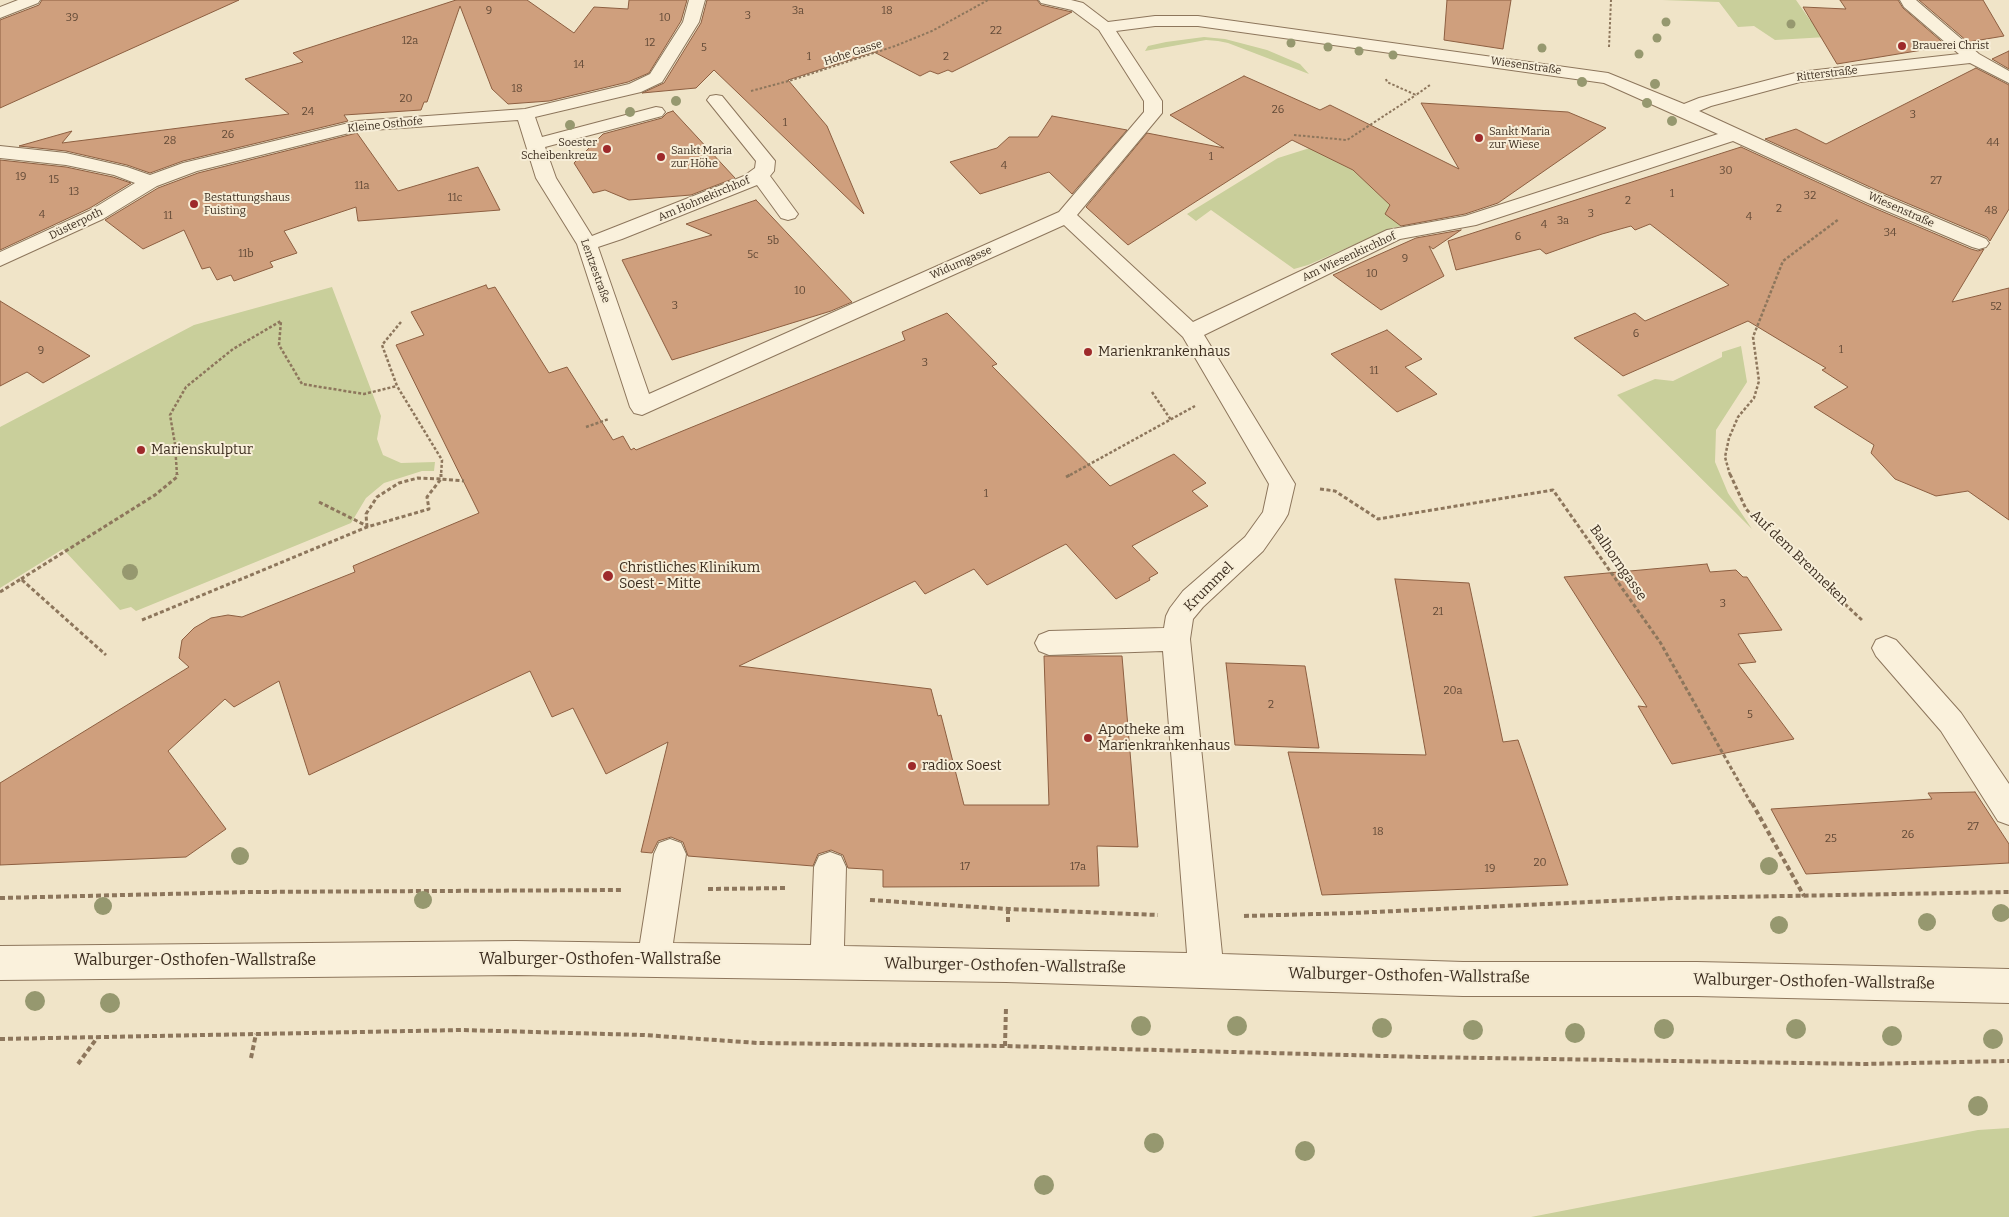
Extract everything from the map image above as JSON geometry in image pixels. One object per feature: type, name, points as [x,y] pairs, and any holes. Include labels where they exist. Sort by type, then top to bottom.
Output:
[{"type":"street","points":[[0,13],[32,0]]},
{"type":"street","name":"Kleine Osthofe","points":[[150,182],[190,167],[357,126],[525,114],[635,88],[656,78],[691,22],[697,0]]},
{"type":"street","points":[[1047,0],[1077,6],[1105,27]]},
{"type":"street","points":[[1908,0],[1910,4],[1973,58],[2009,78]]},
{"type":"street","name":"Wiesenstraße","points":[[1105,27],[1155,21],[1198,22],[1608,78],[1874,199],[1980,243]]},
{"type":"street","name":"Widumgasse","points":[[642,406],[1066,216],[1154,113],[1153,101],[1105,27]]},
{"type":"street","name":"Ritterstraße","points":[[1684,111],[1705,102],[1798,77],[1973,58]]},
{"type":"street","name":"Am Hohnekirchhof","points":[[587,244],[688,206],[751,180],[764,171],[766,161],[716,100]]},
{"type":"street","points":[[535,144],[656,112]]},
{"type":"street","name":"Lentzestraße","points":[[525,114],[546,178],[587,244],[642,406]]},
{"type":"street","name":"Am Wiesenkirchhof","points":[[1191,332],[1394,234],[1469,221],[1734,135]]},
{"type":"street","points":[[0,152],[66,159],[120,171],[150,182]]},
{"type":"street","points":[[759,174],[788,214]]},
{"type":"street","name":"Düsterpoth","points":[[0,260],[96,215],[150,182]]},
{"type":"street","points":[[1066,216],[1191,332],[1282,484]]},
{"type":"street","name":"Krummel","points":[[1206,970],[1176,639],[1180,616],[1222,572],[1254,544],[1275,514],[1282,484]]},
{"type":"street","points":[[1049,643],[1176,639]]},
{"type":"street","points":[[1886,648],[1951,722],[2009,811]]},
{"type":"street","points":[[654,960],[670,854]]},
{"type":"street","points":[[827,962],[830,880]]},
{"type":"street","name":"Walburger-Osthofen-Wallstraße","points":[[0,963],[516,958],[1206,970],[1463,979],[1697,979],[2009,986]]},
{"type":"path","name":"Hohe Gasse","points":[[716,100],[792,80],[895,46],[932,31],[988,0]]},
{"type":"path","points":[[1608,78],[1611,0]]},
{"type":"path","points":[[1294,135],[1347,140],[1416,95]]},
{"type":"path","name":"Auf dem Brenneken","points":[[1874,199],[1836,220],[1784,261],[1753,337],[1760,381],[1754,398],[1738,417],[1729,438],[1725,457],[1731,478],[1746,509],[1772,536],[1853,610],[1886,648]]},
{"type":"path","points":[[0,592],[156,495],[177,477],[175,444],[170,415],[186,387],[233,349],[281,320],[279,345],[302,384],[364,394],[397,386]]},
{"type":"path","points":[[142,620],[368,527],[399,520],[429,509],[426,497],[441,479],[442,460],[397,386],[382,346],[400,322]]},
{"type":"path","points":[[1066,477],[1226,388]]},
{"type":"path","points":[[1152,392],[1171,420]]},
{"type":"path","points":[[368,527],[366,514],[377,497],[399,483],[418,478],[464,482]]},
{"type":"path","name":"Balhorngasse","points":[[1282,484],[1335,491],[1378,519],[1553,490],[1660,642],[1804,896]]},
{"type":"path","points":[[318,502],[368,527]]},
{"type":"path","points":[[21,579],[106,655]]},
{"type":"path","points":[[0,898],[249,892],[791,888],[830,880],[868,900],[988,908],[1201,917],[1353,914],[1674,898],[2009,892]]},
{"type":"path","points":[[0,1039],[462,1030],[644,1035],[758,1043],[995,1046],[1433,1057],[1865,1064],[2009,1061]]},
{"type":"path","points":[[251,1058],[256,1034]]},
{"type":"path","points":[[78,1064],[97,1038]]},
{"type":"green space","points":[[1662,0],[1796,0],[1810,20],[1840,22],[1844,36],[1775,40],[1754,26],[1738,27],[1719,2]]},
{"type":"green space","points":[[1204,37],[1225,39],[1267,50],[1300,64],[1309,74],[1228,43],[1218,41],[1206,40],[1145,51],[1148,46]]},
{"type":"green space","points":[[1313,147],[1364,176],[1375,191],[1381,189],[1457,214],[1392,228],[1308,265],[1294,269],[1211,210],[1196,221],[1187,214],[1278,158]]},
{"type":"green space","points":[[332,287],[381,416],[377,439],[383,455],[401,463],[435,462],[434,471],[422,471],[384,483],[366,498],[351,523],[136,611],[131,607],[120,610],[63,549],[0,588],[0,427],[194,325]]},
{"type":"green space","points":[[1741,346],[1747,382],[1716,430],[1715,462],[1728,493],[1752,529],[1617,395],[1655,379],[1673,381],[1722,357],[1722,352]]},
{"type":"green space","points":[[2009,1128],[2009,1217],[1531,1217],[1978,1130]]},
{"type":"building","points":[[42,0],[239,0],[0,108],[0,20],[39,5]]},
{"type":"building","points":[[456,0],[527,0],[574,33],[594,7],[628,9],[629,0],[687,0],[681,21],[649,73],[628,82],[549,101],[508,104],[492,89],[460,6],[427,102],[424,102],[421,110],[344,115],[348,121],[183,161],[150,173],[127,165],[66,151],[19,146],[72,131],[62,143],[289,114],[245,79],[303,62],[293,53]]},
{"type":"building","points":[[707,0],[1037,0],[1041,5],[1072,12],[952,72],[948,70],[938,74],[930,71],[920,76],[874,52],[788,80],[827,126],[864,214],[714,70],[696,88],[642,93],[664,83],[701,23]]},
{"type":"building","points":[[1447,0],[1511,0],[1503,49],[1444,40]]},
{"type":"building","points":[[1840,0],[1898,0],[1903,8],[1947,46],[1837,64],[1803,7],[1846,9]]},
{"type":"building","points":[[1919,0],[1983,0],[2004,36],[1968,42]]},
{"type":"building","points":[[2009,51],[2009,69],[1992,59]]},
{"type":"building","points":[[1976,68],[2009,85],[2009,209],[1990,241],[1987,237],[1883,193],[1765,139],[1796,129],[1826,144]]},
{"type":"building","points":[[1244,76],[1320,110],[1330,105],[1459,169],[1421,103],[1568,112],[1606,128],[1498,203],[1465,214],[1401,226],[1385,214],[1390,205],[1353,170],[1292,140],[1128,245],[1086,207],[1147,133],[1224,148],[1170,115]]},
{"type":"building","name":"Sankt Maria zur Höhe","points":[[673,111],[735,178],[691,195],[629,200],[605,190],[593,193],[574,163],[603,134],[662,118],[667,113]]},
{"type":"building","points":[[1052,116],[1127,130],[1072,194],[1049,172],[980,194],[950,162],[997,148],[1009,137],[1038,137]]},
{"type":"building","points":[[357,133],[398,191],[478,167],[500,210],[358,221],[356,207],[284,231],[297,253],[270,262],[273,267],[234,281],[231,275],[217,280],[210,267],[202,269],[184,230],[143,249],[105,220],[158,188],[198,173]]},
{"type":"building","points":[[1741,147],[1867,205],[1971,249],[1978,251],[1984,249],[1952,302],[2009,288],[2009,520],[1968,491],[1936,496],[1895,479],[1871,453],[1874,445],[1814,407],[1848,387],[1822,370],[1826,368],[1748,321],[1623,376],[1574,338],[1635,313],[1645,321],[1729,285],[1650,224],[1635,230],[1631,226],[1602,234],[1546,254],[1540,249],[1456,270],[1448,241]]},
{"type":"building","points":[[0,160],[66,167],[113,177],[131,183],[90,208],[0,250]]},
{"type":"building","points":[[756,200],[852,302],[831,311],[672,360],[622,260],[712,235],[686,224]]},
{"type":"building","points":[[1461,230],[1433,249],[1429,246],[1444,276],[1381,310],[1333,275],[1416,238]]},
{"type":"building","name":"Christliches Klinikum Soest - Mitte","points":[[486,285],[488,289],[495,287],[549,373],[567,367],[613,440],[623,436],[631,450],[634,448],[636,450],[905,340],[902,332],[947,313],[997,364],[992,366],[1110,486],[1174,454],[1206,483],[1192,491],[1208,506],[1132,546],[1158,573],[1149,578],[1150,580],[1116,599],[1066,544],[987,585],[974,569],[925,594],[915,581],[739,666],[931,689],[938,716],[941,715],[964,805],[1049,805],[1044,656],[1122,656],[1138,847],[1097,846],[1099,886],[883,887],[883,870],[848,868],[843,855],[831,850],[818,854],[813,866],[688,856],[683,842],[671,837],[658,841],[652,853],[641,852],[668,742],[606,774],[573,708],[552,717],[530,671],[309,775],[279,681],[234,707],[225,699],[168,751],[226,829],[186,857],[0,865],[0,783],[189,667],[179,658],[182,640],[194,628],[211,618],[228,615],[242,617],[355,572],[353,566],[479,513],[396,345],[424,335],[411,312]]},
{"type":"building","points":[[0,301],[90,356],[43,383],[27,372],[0,386]]},
{"type":"building","points":[[1387,330],[1422,359],[1405,367],[1437,394],[1397,412],[1331,354]]},
{"type":"building","points":[[1707,564],[1710,572],[1736,570],[1743,577],[1747,577],[1782,630],[1738,634],[1756,662],[1738,664],[1794,739],[1672,764],[1638,706],[1647,707],[1564,577]]},
{"type":"building","points":[[1395,579],[1469,583],[1503,742],[1518,740],[1568,885],[1322,895],[1288,752],[1426,755]]},
{"type":"building","points":[[1226,663],[1305,666],[1319,748],[1235,745]]},
{"type":"building","points":[[1975,792],[2009,844],[2009,863],[1806,874],[1771,809],[1932,799],[1928,793]]},
{"type":"place","name":"Brauerei Christ","points":[[1902,46]]},
{"type":"place","name":"Sankt Maria zur Wiese","points":[[1479,138]]},
{"type":"place","name":"Soester Scheibenkreuz","points":[[607,149]]},
{"type":"place","name":"Sankt Maria zur Höhe","points":[[661,157]]},
{"type":"place","name":"Bestattungshaus Fuisting","points":[[194,204]]},
{"type":"place","name":"Marienkrankenhaus","points":[[1088,352]]},
{"type":"place","name":"Marienskulptur","points":[[141,450]]},
{"type":"place","name":"Christliches Klinikum Soest - Mitte","points":[[608,576]]},
{"type":"place","name":"Apotheke am Marienkrankenhaus","points":[[1088,738]]},
{"type":"place","name":"radiox Soest","points":[[912,766]]}]
